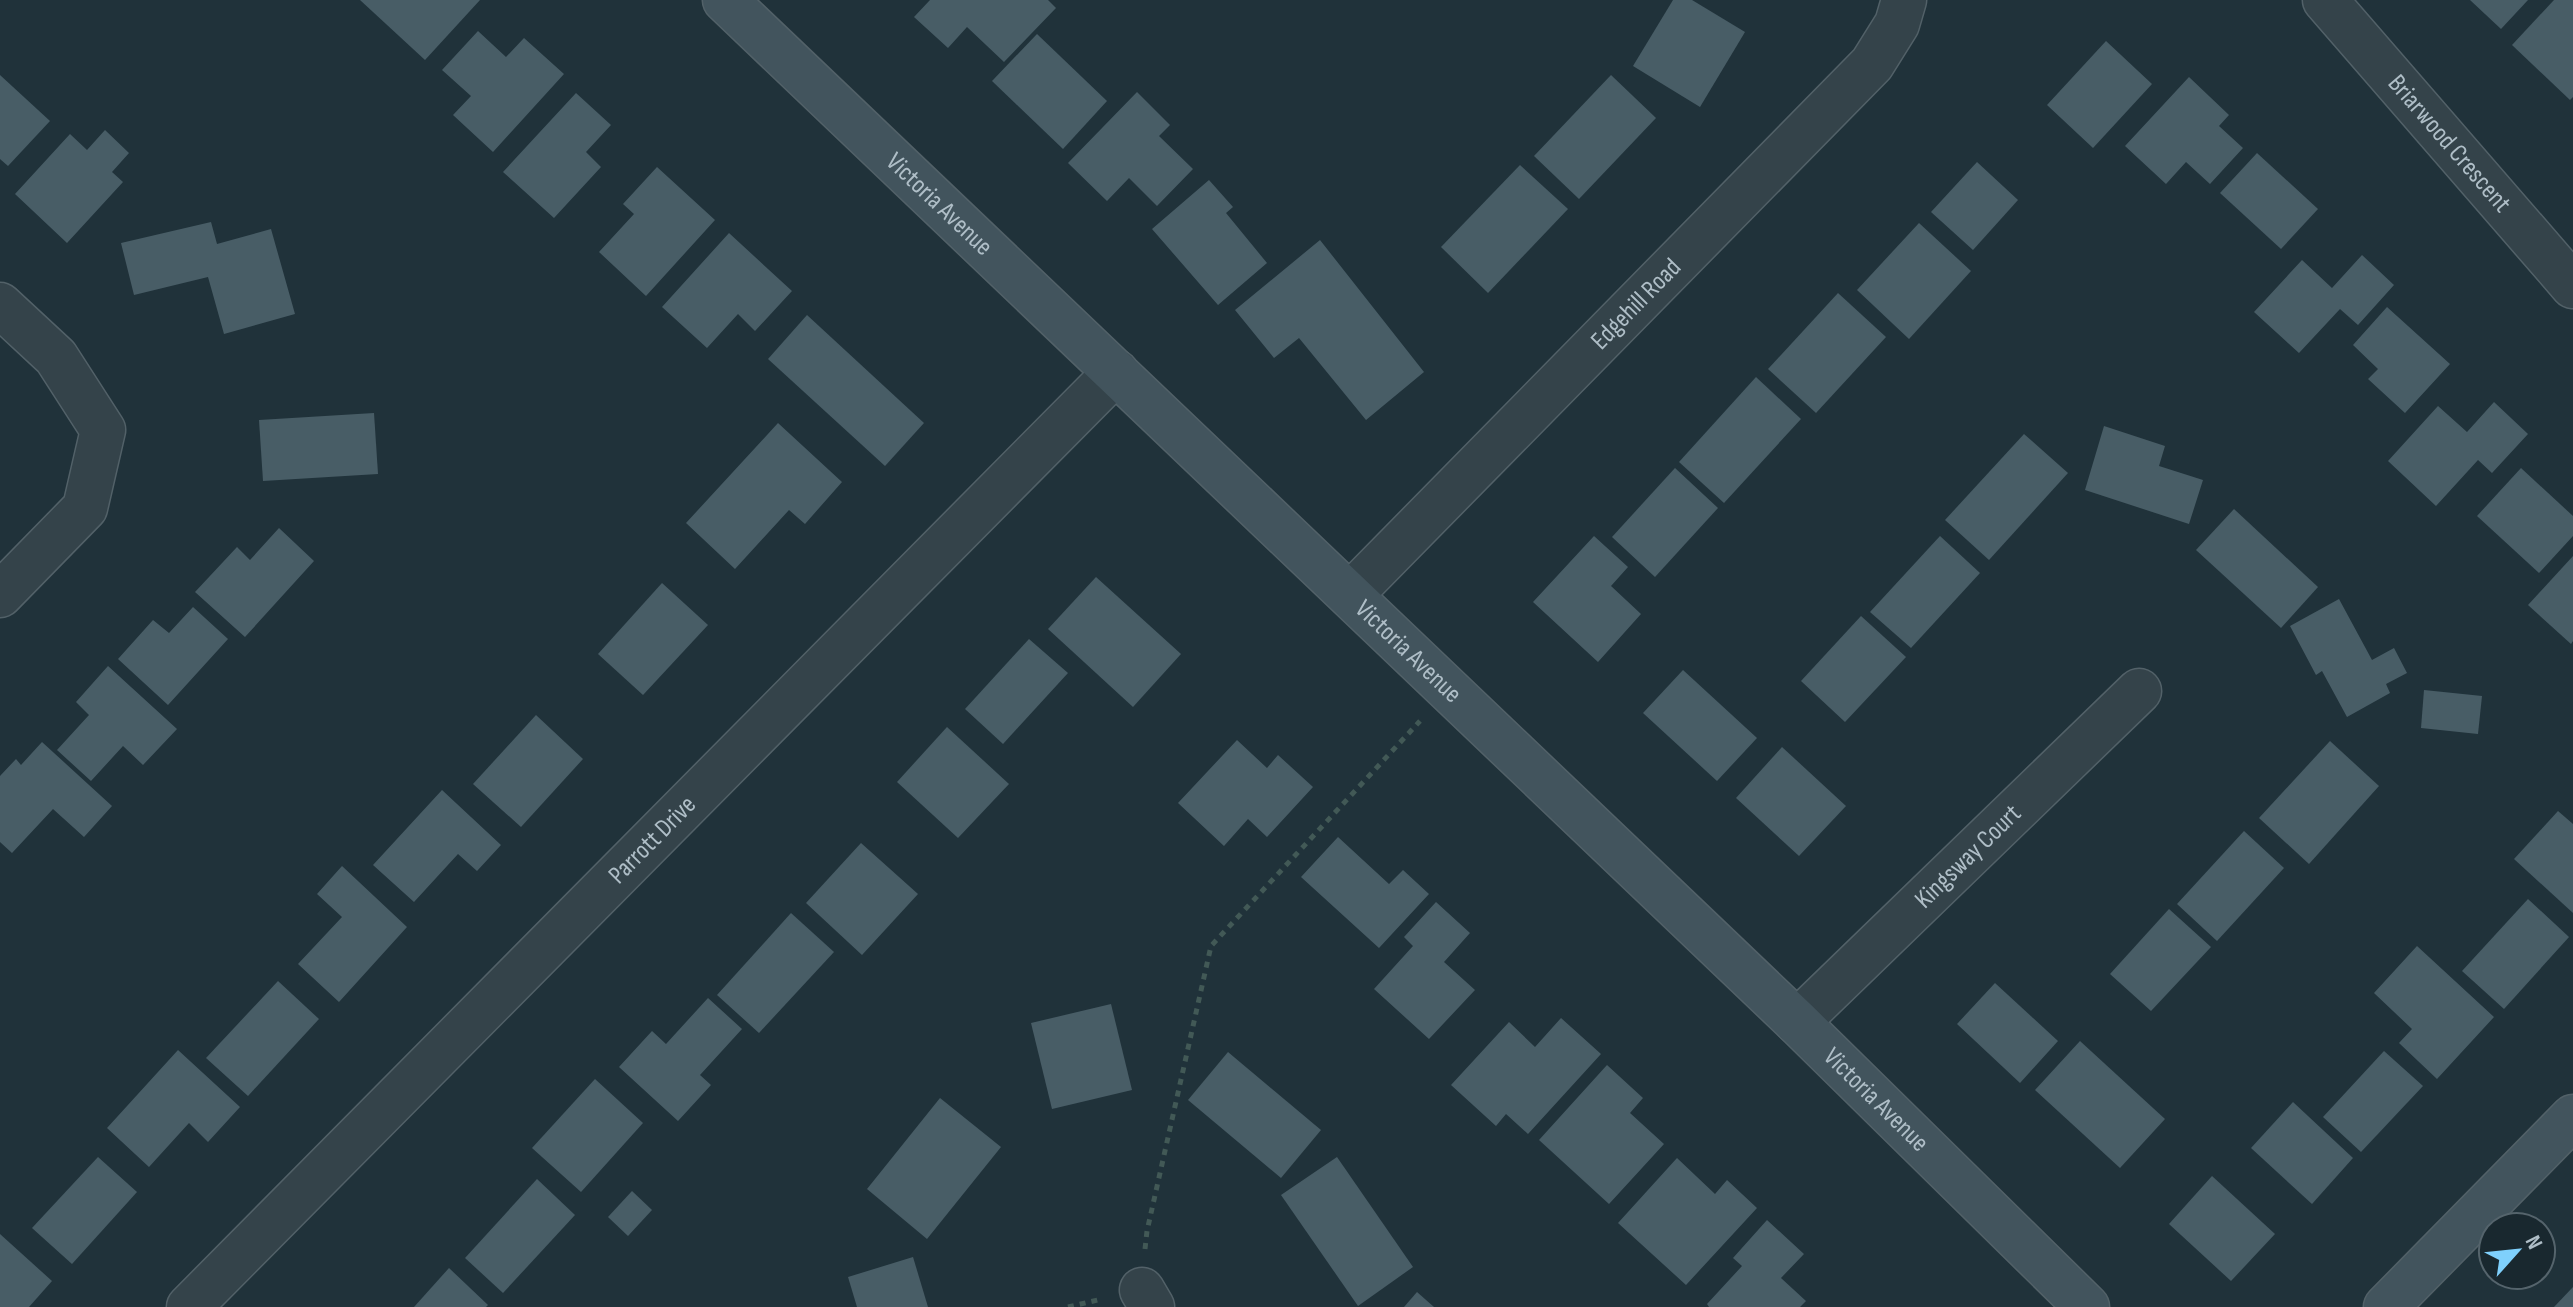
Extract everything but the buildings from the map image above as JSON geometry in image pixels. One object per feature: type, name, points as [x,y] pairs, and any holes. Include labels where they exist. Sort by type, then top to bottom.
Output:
[{"type":"street","name":"Victoria Avenue","points":[[725,0],[1797,1022],[2087,1307]]},
{"type":"street","name":"Edgehill Road","points":[[1350,595],[1872,64],[1897,24],[1904,0]]},
{"type":"street","name":"Briarwood Crescent","points":[[2325,0],[2573,286]]},
{"type":"street","points":[[0,305],[56,357],[103,430],[85,508],[0,595]]},
{"type":"street","name":"Parrott Drive","points":[[189,1307],[1116,372]]},
{"type":"street","name":"Kingsway Court","points":[[1797,1022],[2139,691]]},
{"type":"street","points":[[2386,1307],[2573,1117]]},
{"type":"path","points":[[1147,1298],[1147,1231],[1211,946],[1403,739]]}]
